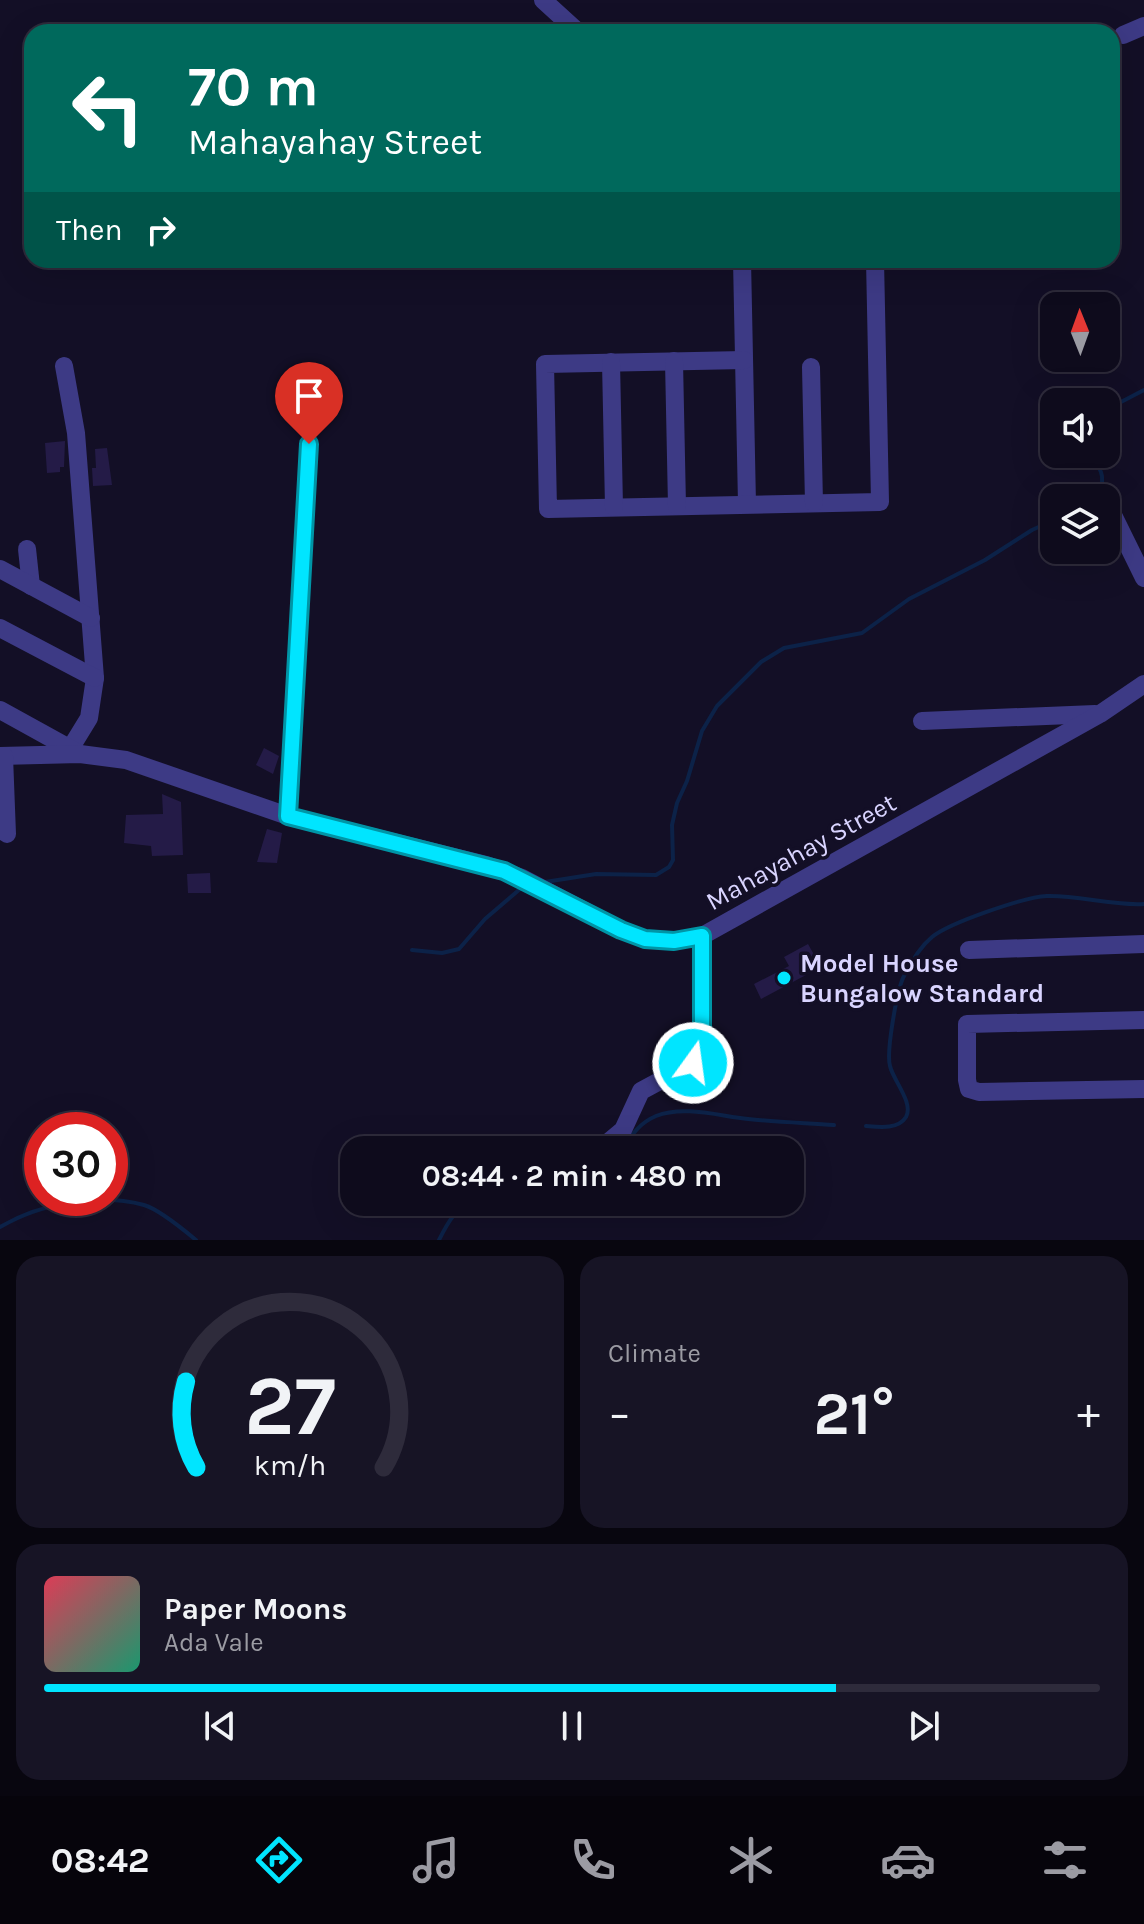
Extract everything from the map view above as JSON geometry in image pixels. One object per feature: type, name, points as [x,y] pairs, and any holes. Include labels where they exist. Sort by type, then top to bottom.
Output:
[{"type":"street","points":[[543,0],[569,24]]},
{"type":"street","points":[[1123,35],[1144,26]]},
{"type":"street","points":[[742,268],[747,504]]},
{"type":"street","points":[[744,360],[545,364],[548,509],[880,502],[875,268]]},
{"type":"street","points":[[674,361],[677,506]]},
{"type":"street","points":[[611,362],[614,507]]},
{"type":"street","points":[[0,710],[75,751],[93,707],[95,678],[91,618],[73,411],[64,366]]},
{"type":"street","points":[[811,367],[814,503]]},
{"type":"street","points":[[288,816],[309,444]]},
{"type":"street","points":[[1120,529],[1144,578]]},
{"type":"street","points":[[27,549],[31,586]]},
{"type":"street","points":[[0,569],[91,618]]},
{"type":"street","points":[[0,628],[95,678]]},
{"type":"street","name":"Mahayahay Street","points":[[2,756],[75,751],[148,767],[288,816],[504,871],[621,930],[645,939],[674,941],[702,936],[1100,714],[1144,684]]},
{"type":"street","points":[[922,721],[1100,714]]},
{"type":"street","points":[[2,756],[7,834]]},
{"type":"street","points":[[616,1136],[623,1130],[641,1091],[693,1063],[702,1054],[702,936]]},
{"type":"street","points":[[969,950],[1144,944]]},
{"type":"street","points":[[1144,1020],[967,1024],[967,1080],[969,1089],[979,1092],[1144,1089]]},
{"type":"building","points":[[65,441],[64,467],[60,467],[60,472],[47,473],[45,443]]},
{"type":"building","points":[[107,448],[112,485],[93,486],[95,449]]},
{"type":"building","points":[[264,748],[279,756],[273,774],[256,765]]},
{"type":"building","points":[[162,794],[181,802],[183,855],[152,856],[151,846],[124,843],[126,815],[163,814]]},
{"type":"building","points":[[267,829],[282,833],[277,863],[257,862]]},
{"type":"building","points":[[210,873],[211,893],[188,893],[187,874]]},
{"type":"building","points":[[808,944],[821,967],[761,999],[754,984],[789,966],[784,957]]},
{"type":"waterway","points":[[1120,402],[1144,390]]},
{"type":"waterway","points":[[1099,468],[1102,484]]},
{"type":"waterway","points":[[545,882],[596,874],[656,875],[669,867],[673,860],[672,825],[677,803],[702,731],[717,706],[761,662],[784,648],[862,633],[909,599],[985,560],[1040,526]]},
{"type":"waterway","points":[[412,950],[442,953],[459,949],[485,919],[520,889]]},
{"type":"waterway","points":[[866,1126],[893,1126],[906,1117],[905,1098],[890,1066],[891,1035],[904,976],[916,955],[932,937],[970,918],[1036,897],[1059,896],[1144,904]]},
{"type":"waterway","points":[[631,1136],[656,1116],[678,1111],[834,1125]]},
{"type":"waterway","points":[[0,1227],[51,1206],[108,1200],[150,1207],[196,1240]]},
{"type":"waterway","points":[[439,1240],[454,1216]]},
{"type":"place","name":"Model House Bungalow Standard","points":[[784,978]]},
{"type":"route","points":[[309,444],[288,816],[504,871],[645,939],[674,941],[702,936],[702,1054],[693,1063]]}]
